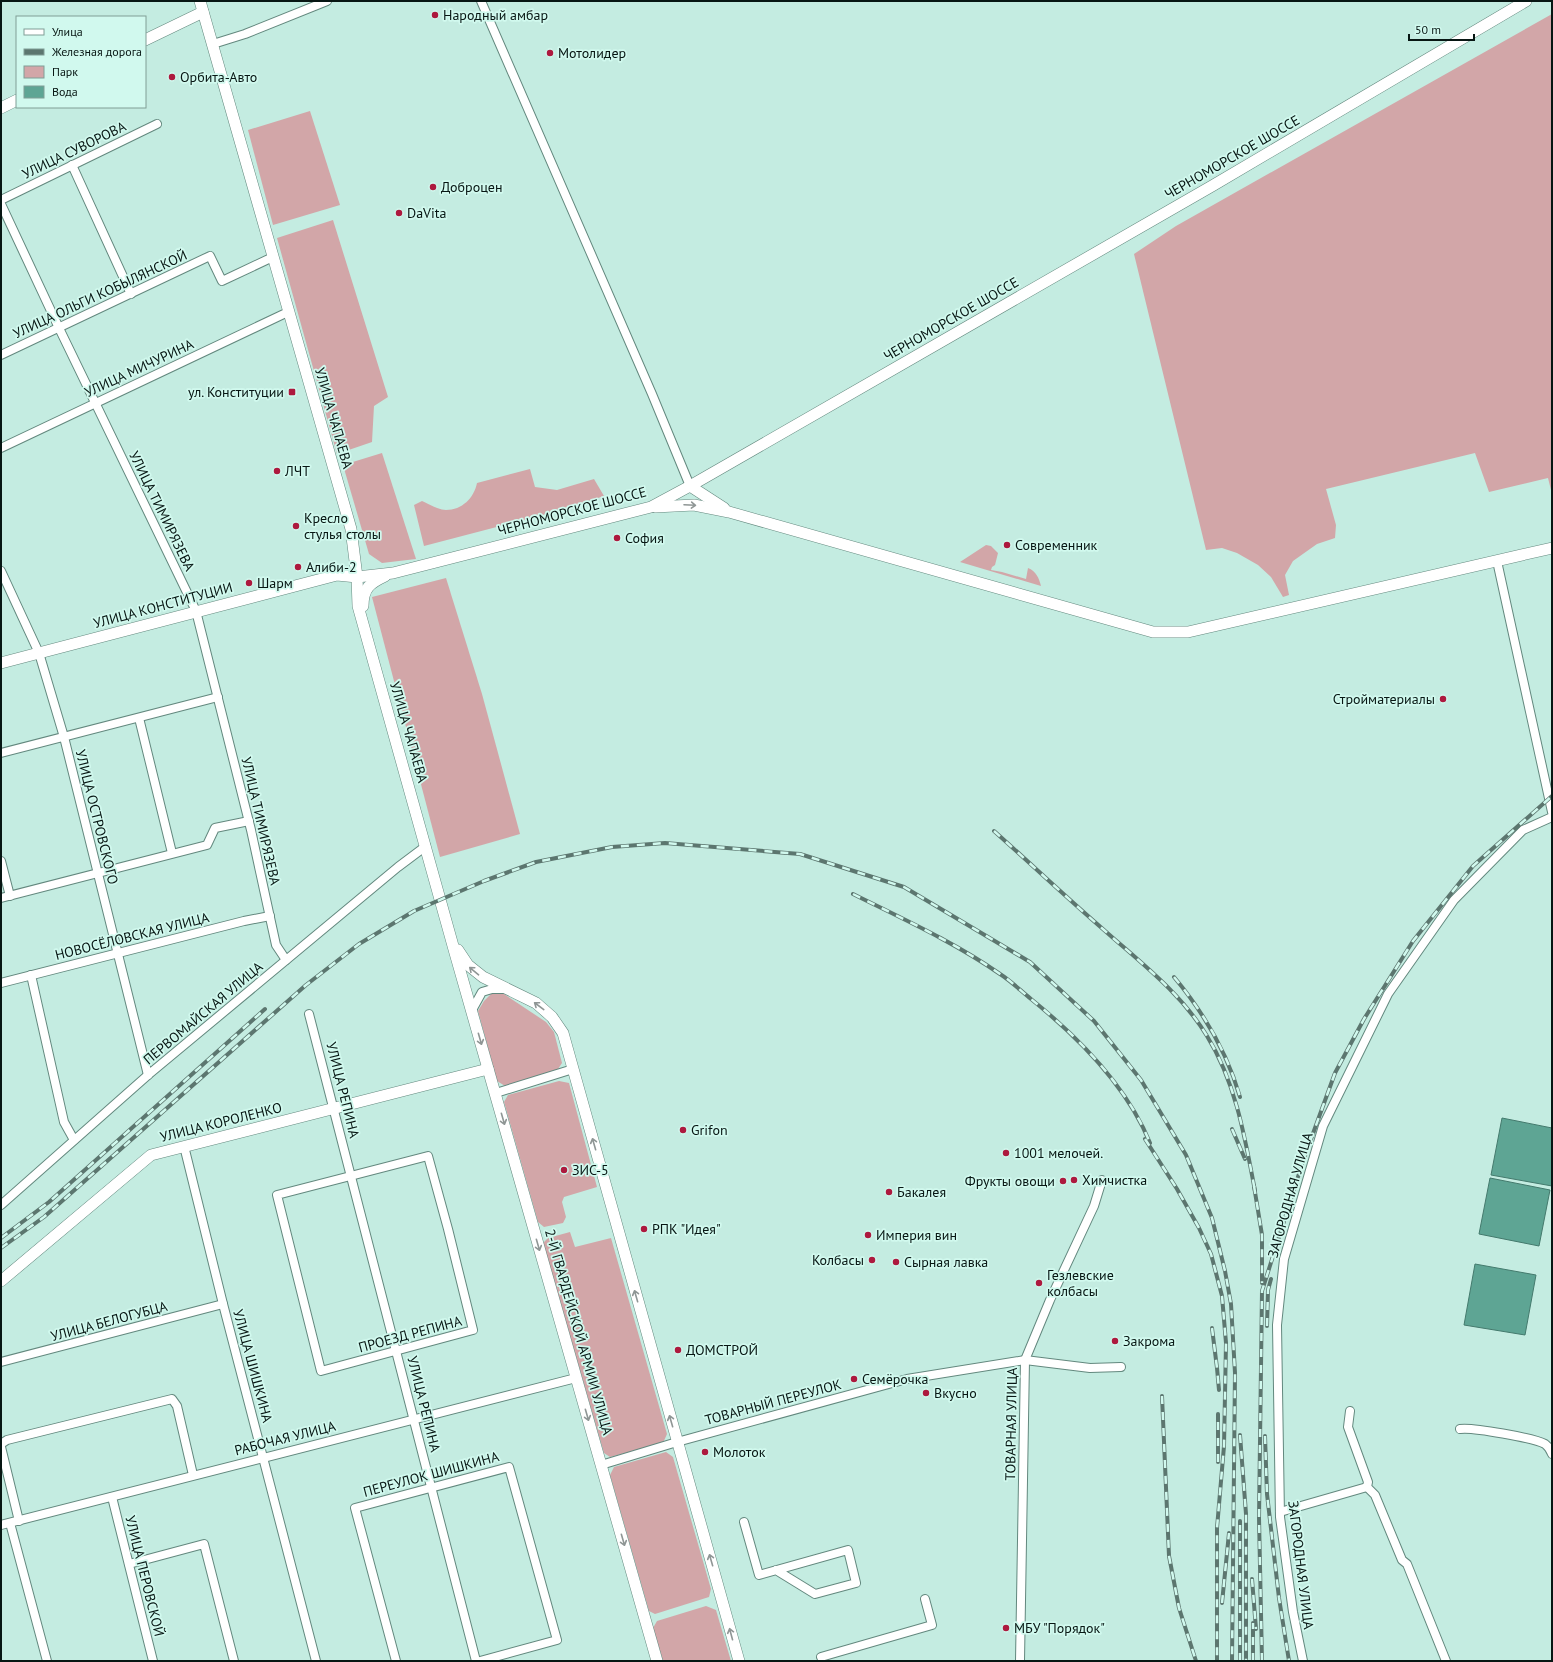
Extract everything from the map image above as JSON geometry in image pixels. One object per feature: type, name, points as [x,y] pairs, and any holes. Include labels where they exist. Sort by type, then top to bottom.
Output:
[{"type":"main road","name":"УЛИЦА ЧАПАЕВА","points":[[200,1],[351,529],[357,577],[358,606],[451,940]]},
{"type":"main road","name":"ЧЕРНОМОРСКОЕ ШОССЕ","points":[[357,577],[393,573],[651,507],[1212,186],[1526,1]]},
{"type":"main road","points":[[146,40],[204,12]]},
{"type":"main road","points":[[1,108],[16,100]]},
{"type":"main road","points":[[690,486],[730,512]]},
{"type":"main road","points":[[651,507],[694,504],[730,512],[1153,632],[1188,632],[1552,548]]},
{"type":"main road","points":[[369,644],[363,605],[363,594],[374,581],[393,573]]},
{"type":"main road","name":"УЛИЦА КОНСТИТУЦИИ","points":[[1,663],[337,575],[357,577]]},
{"type":"main road","points":[[451,940],[468,965],[483,977],[536,1003],[552,1017],[563,1033],[739,1661]]},
{"type":"main road","name":"2-Й ГВАРДЕЙСКОЙ АРМИИ УЛИЦА","points":[[451,940],[496,1093],[657,1661]]},
{"type":"main road","name":"УЛИЦА КОРОЛЕНКО","points":[[1,1281],[151,1155],[488,1069]]},
{"type":"street","points":[[213,44],[245,34],[327,1]]},
{"type":"street","points":[[481,1],[652,394],[690,486]]},
{"type":"street","name":"УЛИЦА СУВОРОВА","points":[[1,200],[158,124]]},
{"type":"street","points":[[72,165],[131,294]]},
{"type":"street","name":"УЛИЦА ТИМИРЯЗЕВА","points":[[1,204],[59,328],[196,611],[249,821],[276,945],[286,960]]},
{"type":"street","name":"УЛИЦА ОЛЬГИ КОБЫЛЯНСКОЙ","points":[[1,355],[210,256],[222,281],[273,258]]},
{"type":"street","name":"УЛИЦА МИЧУРИНА","points":[[1,448],[288,312]]},
{"type":"street","points":[[1497,561],[1552,812]]},
{"type":"street","name":"УЛИЦА ОСТРОВСКОГО","points":[[1,571],[39,653],[64,737],[148,1075]]},
{"type":"street","points":[[1,753],[218,697]]},
{"type":"street","points":[[139,718],[172,853]]},
{"type":"street","name":"ЗАГОРОДНАЯ УЛИЦА","points":[[1303,1661],[1293,1612],[1280,1512],[1277,1325],[1284,1259],[1323,1126],[1388,994],[1454,900],[1523,830],[1552,817]]},
{"type":"street","points":[[1,898],[207,845],[215,828],[249,821]]},
{"type":"street","name":"ПЕРВОМАЙСКАЯ УЛИЦА","points":[[1,1205],[148,1075],[398,867],[426,846]]},
{"type":"street","points":[[1,861],[10,896]]},
{"type":"street","name":"НОВОСЁЛОВСКАЯ УЛИЦА","points":[[1,983],[117,952],[270,916]]},
{"type":"street","points":[[30,975],[64,1122],[74,1140]]},
{"type":"street","points":[[472,1010],[482,992],[492,989],[508,990]]},
{"type":"street","name":"УЛИЦА РЕПИНА","points":[[309,1014],[476,1661]]},
{"type":"street","points":[[496,1093],[573,1069]]},
{"type":"street","name":"УЛИЦА ШИШКИНА","points":[[184,1146],[223,1304],[316,1661]]},
{"type":"street","name":"ПРОЕЗД РЕПИНА","points":[[428,1156],[473,1330],[397,1352],[321,1371],[277,1196],[351,1175],[428,1156]]},
{"type":"street","name":"ТОВАРНАЯ УЛИЦА","points":[[1020,1661],[1025,1360],[1060,1278],[1094,1206],[1102,1180]]},
{"type":"street","name":"УЛИЦА БЕЛОГУБЦА","points":[[1,1362],[223,1304]]},
{"type":"street","name":"ТОВАРНЫЙ ПЕРЕУЛОК","points":[[601,1465],[677,1442],[908,1379],[1025,1360],[1090,1368],[1121,1367]]},
{"type":"street","name":"РАБОЧАЯ УЛИЦА","points":[[1,1525],[576,1378]]},
{"type":"street","points":[[19,1521],[1,1446],[7,1440],[172,1399],[177,1406],[193,1476]]},
{"type":"street","points":[[1350,1411],[1348,1427],[1368,1482],[1368,1487],[1376,1495],[1402,1560],[1407,1564],[1446,1661]]},
{"type":"street","points":[[1460,1429],[1468,1428],[1510,1435],[1543,1443],[1550,1448],[1552,1454]]},
{"type":"street","name":"ПЕРЕУЛОК ШИШКИНА","points":[[396,1661],[355,1508],[509,1467],[557,1640],[480,1661]]},
{"type":"street","points":[[1280,1512],[1368,1487]]},
{"type":"street","name":"УЛИЦА ПЕРОВСКОЙ","points":[[112,1497],[153,1661]]},
{"type":"street","points":[[744,1522],[759,1575],[776,1570],[848,1550],[856,1583],[815,1594],[776,1570]]},
{"type":"street","points":[[10,1523],[47,1661]]},
{"type":"street","points":[[129,1564],[204,1544],[234,1661]]},
{"type":"street","points":[[821,1657],[932,1625],[925,1599]]},
{"type":"green space","points":[[1552,14],[1552,494],[1548,478],[1489,492],[1475,453],[1326,489],[1336,525],[1335,538],[1317,544],[1293,561],[1285,575],[1289,595],[1283,597],[1271,577],[1258,565],[1237,553],[1222,548],[1206,550],[1134,254],[1176,226]]},
{"type":"green space","points":[[310,111],[340,205],[273,225],[248,130]]},
{"type":"green space","points":[[333,220],[388,397],[374,406],[372,442],[337,454],[277,238]]},
{"type":"green space","points":[[382,453],[416,559],[382,563],[369,554],[343,465]]},
{"type":"green space","points":[[530,469],[535,487],[557,490],[594,479],[604,496],[558,511],[424,546],[414,505],[422,501],[443,510],[457,508],[470,498],[477,483]]},
{"type":"green space","points":[[986,545],[991,546],[998,553],[995,565],[991,570],[1026,579],[1028,568],[1037,575],[1041,586],[960,562]]},
{"type":"green space","points":[[446,578],[482,694],[520,834],[440,857],[372,597]]},
{"type":"green space","points":[[492,993],[504,994],[546,1022],[554,1032],[562,1063],[556,1072],[505,1086],[497,1081],[478,1011],[484,1001]]},
{"type":"green space","points":[[559,1081],[569,1083],[597,1187],[564,1197],[562,1202],[566,1217],[563,1223],[544,1227],[538,1222],[504,1102],[508,1095]]},
{"type":"green space","points":[[570,1232],[575,1247],[611,1238],[667,1434],[663,1443],[610,1457],[604,1453],[543,1243],[548,1238]]},
{"type":"green space","points":[[666,1452],[673,1457],[711,1589],[709,1597],[655,1614],[649,1611],[610,1475],[614,1467]]},
{"type":"green space","points":[[706,1606],[716,1610],[731,1661],[663,1661],[653,1628],[657,1621]]},
{"type":"water","points":[[1502,1118],[1552,1128],[1552,1186],[1491,1175]]},
{"type":"water","points":[[1490,1178],[1550,1190],[1539,1246],[1479,1234]]},
{"type":"water","points":[[1475,1264],[1536,1275],[1525,1335],[1464,1325]]},
{"type":"railway","points":[[1262,1661],[1259,1518],[1262,1291],[1303,1161],[1335,1073],[1364,1019],[1413,941],[1473,866],[1552,796]]},
{"type":"railway","points":[[994,831],[1076,906],[1160,979],[1197,1020],[1217,1054],[1232,1092],[1243,1131],[1255,1191]]},
{"type":"railway","points":[[1,1248],[44,1217],[306,985],[359,944],[414,911],[484,881],[536,862],[612,847],[665,843],[800,854],[904,887],[1030,962],[1094,1021],[1141,1080],[1186,1155],[1212,1218],[1225,1271],[1231,1304],[1235,1373],[1232,1661]]},
{"type":"railway","points":[[853,894],[946,941],[983,962],[1012,983],[1049,1014],[1083,1046],[1115,1082],[1140,1122],[1150,1143]]},
{"type":"railway","points":[[1174,977],[1205,1019],[1228,1064],[1240,1097]]},
{"type":"railway","points":[[1,1238],[49,1202],[265,1009]]},
{"type":"railway","points":[[1232,1129],[1245,1159]]},
{"type":"railway","points":[[1145,1139],[1177,1189],[1199,1228],[1211,1254],[1222,1296],[1226,1343],[1224,1446],[1217,1528],[1217,1661]]},
{"type":"railway","points":[[1254,1186],[1262,1235],[1262,1283]]},
{"type":"railway","points":[[1267,1326],[1268,1290],[1271,1279]]},
{"type":"railway","points":[[1212,1328],[1219,1390]]},
{"type":"railway","points":[[1162,1396],[1169,1556],[1179,1608],[1196,1661]]},
{"type":"railway","points":[[1218,1414],[1218,1462]]},
{"type":"railway","points":[[1240,1435],[1246,1514],[1246,1661]]},
{"type":"railway","points":[[1265,1436],[1267,1494],[1279,1598],[1289,1661]]},
{"type":"railway","points":[[1240,1521],[1240,1661]]},
{"type":"railway","points":[[1222,1603],[1229,1533]]},
{"type":"railway","points":[[1252,1579],[1256,1629]]},
{"type":"railway","points":[[1253,1623],[1253,1661]]},
{"type":"place","name":"Народный амбар","points":[[435,15]]},
{"type":"place","name":"Мотолидер","points":[[550,53]]},
{"type":"place","name":"Орбита-Авто","points":[[172,77]]},
{"type":"place","name":"Доброцен","points":[[433,187]]},
{"type":"place","name":"DaVita","points":[[399,213]]},
{"type":"place","name":"ул. Конституции","points":[[292,392]]},
{"type":"place","name":"ЛЧТ","points":[[277,471]]},
{"type":"place","name":"Кресло стулья столы","points":[[296,526]]},
{"type":"place","name":"София","points":[[617,538]]},
{"type":"place","name":"Современник","points":[[1007,545]]},
{"type":"place","name":"Алиби-2","points":[[298,567]]},
{"type":"place","name":"Шарм","points":[[249,583]]},
{"type":"place","name":"Стройматериалы","points":[[1443,699]]},
{"type":"place","name":"Grifon","points":[[683,1130]]},
{"type":"place","name":"1001 мелочей.","points":[[1006,1153]]},
{"type":"place","name":"ЗИС-5","points":[[564,1170]]},
{"type":"place","name":"Химчистка","points":[[1074,1180]]},
{"type":"place","name":"Фрукты овощи","points":[[1063,1181]]},
{"type":"place","name":"Бакалея","points":[[889,1192]]},
{"type":"place","name":"РПК \"Идея\"","points":[[644,1229]]},
{"type":"place","name":"Империя вин","points":[[868,1235]]},
{"type":"place","name":"Колбасы","points":[[872,1260]]},
{"type":"place","name":"Сырная лавка","points":[[896,1262]]},
{"type":"place","name":"Гезлевские колбасы","points":[[1039,1283]]},
{"type":"place","name":"Закрома","points":[[1115,1341]]},
{"type":"place","name":"ДОМСТРОЙ","points":[[678,1350]]},
{"type":"place","name":"Семёрочка","points":[[854,1379]]},
{"type":"place","name":"Вкусно","points":[[926,1393]]},
{"type":"place","name":"Молоток","points":[[705,1452]]},
{"type":"place","name":"МБУ \"Порядок\"","points":[[1006,1628]]}]
